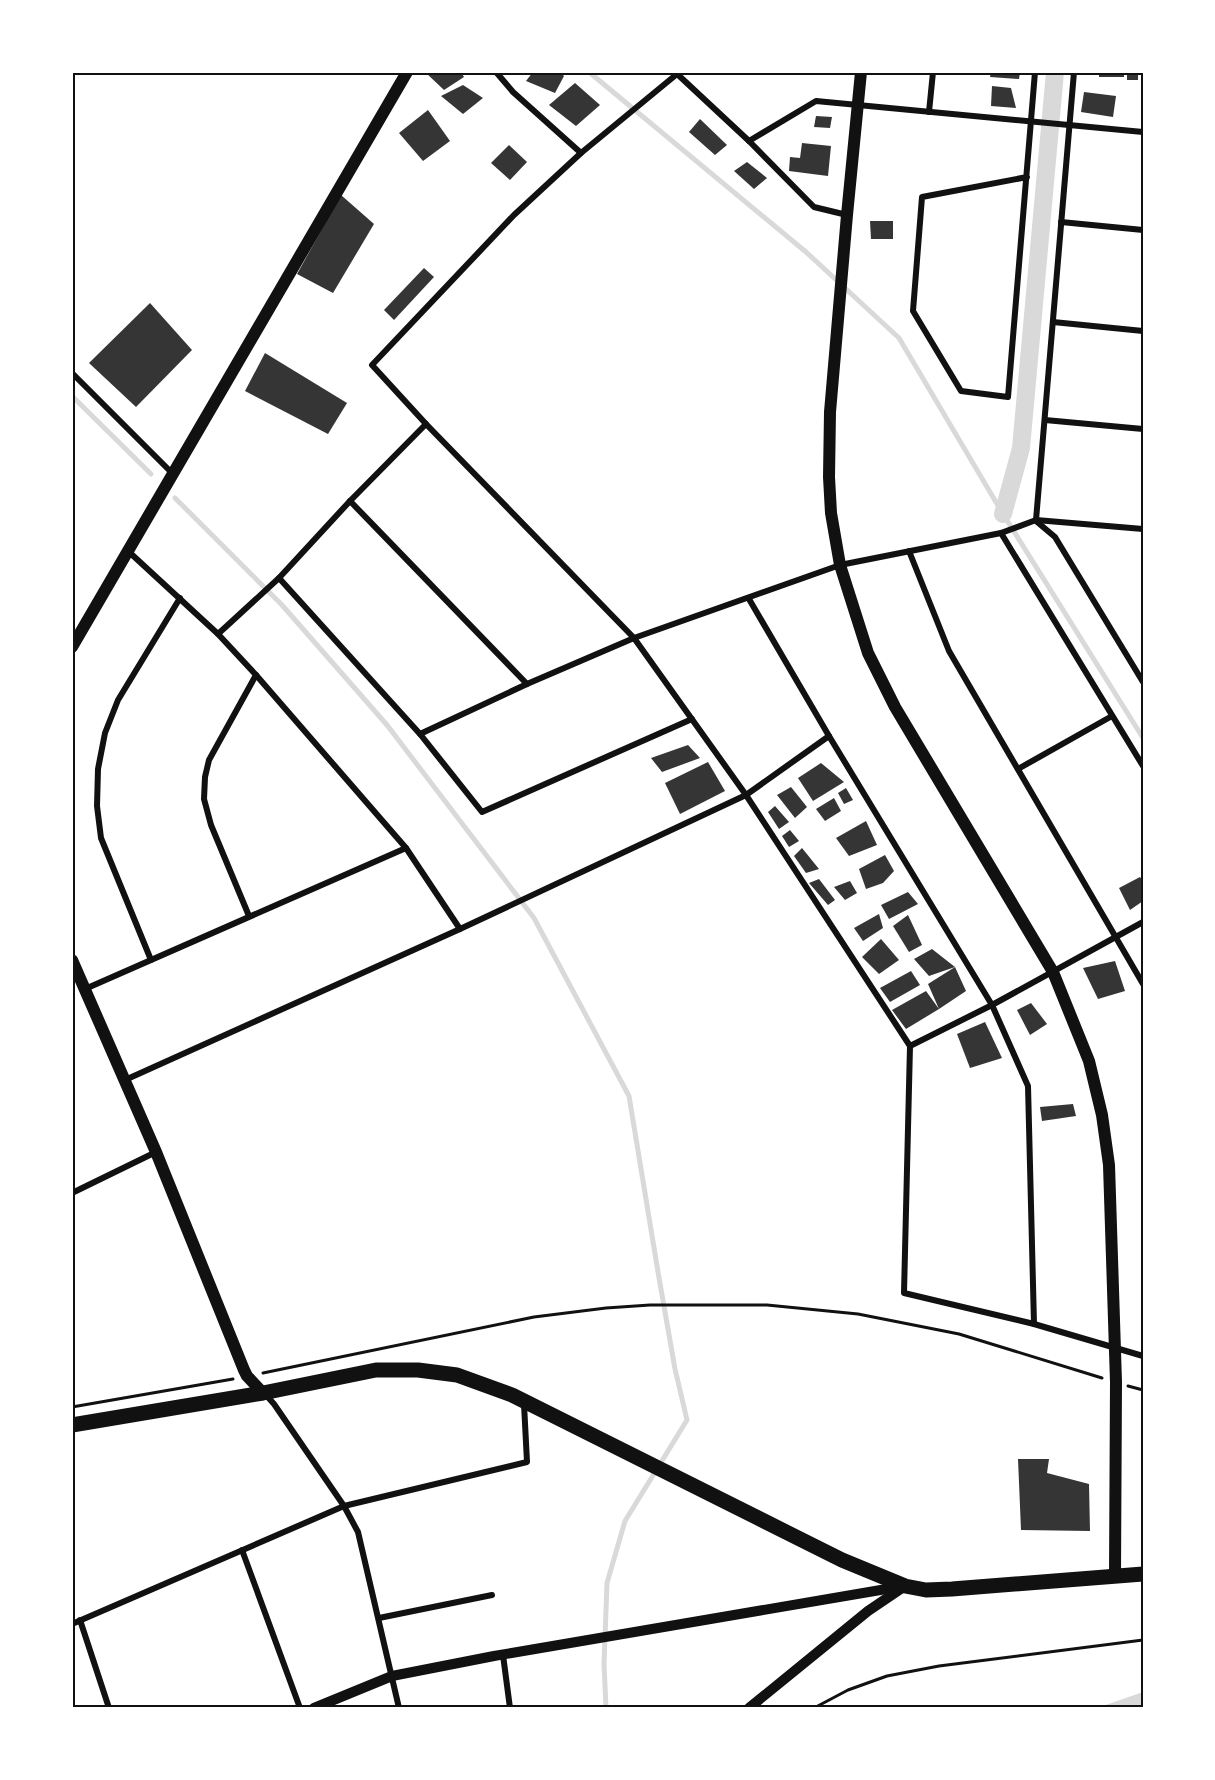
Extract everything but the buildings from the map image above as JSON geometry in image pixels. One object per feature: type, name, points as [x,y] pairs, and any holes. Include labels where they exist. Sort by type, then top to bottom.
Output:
[{"type":"highway","points":[[72,1425],[263,1393],[376,1370],[418,1370],[457,1375],[493,1387],[524,1401],[842,1560],[904,1586],[926,1590],[1143,1574]]},
{"type":"main road","points":[[72,647],[407,72]]},
{"type":"main road","points":[[861,72],[830,412],[831,513],[840,565],[868,653],[895,707],[1053,972],[1089,1061],[1102,1115],[1109,1165],[1115,1348],[1115,1575]]},
{"type":"main road","points":[[72,960],[156,1152],[244,1370],[263,1393]]},
{"type":"street","points":[[496,72],[513,92],[581,153]]},
{"type":"street","points":[[929,112],[933,72]]},
{"type":"street","points":[[1027,177],[922,197],[913,311],[961,391],[1008,397],[1027,177],[1035,72]]},
{"type":"street","points":[[1036,520],[1074,72]]},
{"type":"street","points":[[847,215],[814,207],[749,141],[676,73],[581,153],[514,215],[372,365],[426,424],[634,638],[746,795],[910,1046],[904,1293],[1034,1324],[1143,1356]]},
{"type":"street","points":[[749,141],[816,101],[1143,132]]},
{"type":"street","points":[[1061,222],[1143,230]]},
{"type":"street","points":[[1053,322],[1143,331]]},
{"type":"street","points":[[72,373],[172,473]]},
{"type":"street","points":[[1045,420],[1143,429]]},
{"type":"street","points":[[218,634],[279,578],[350,501],[426,424]]},
{"type":"street","points":[[350,501],[527,684]]},
{"type":"street","points":[[1036,520],[1055,537],[1143,682]]},
{"type":"street","points":[[420,734],[527,684],[634,638],[840,565],[1001,534],[1036,520],[1143,529]]},
{"type":"street","points":[[1001,534],[1143,766]]},
{"type":"street","points":[[128,550],[218,634],[256,675],[406,848],[460,929]]},
{"type":"street","points":[[909,551],[948,651],[1143,984]]},
{"type":"street","points":[[279,578],[420,734],[482,812],[692,719]]},
{"type":"street","points":[[151,960],[101,838],[97,806],[98,769],[105,733],[118,700],[180,598]]},
{"type":"street","points":[[749,599],[992,1005],[1028,1086],[1034,1324]]},
{"type":"street","points":[[249,916],[211,825],[204,800],[205,777],[209,760],[256,675]]},
{"type":"street","points":[[1018,769],[1112,716]]},
{"type":"street","points":[[125,1080],[460,929],[746,795],[829,736]]},
{"type":"street","points":[[85,989],[406,848]]},
{"type":"street","points":[[910,1046],[992,1005],[1143,922]]},
{"type":"street","points":[[72,1193],[156,1152]]},
{"type":"street","points":[[263,1393],[274,1404],[344,1506],[358,1532],[399,1708]]},
{"type":"street","points":[[72,1624],[344,1506],[527,1462],[524,1401]]},
{"type":"street","points":[[242,1550],[300,1708]]},
{"type":"street","points":[[314,1708],[392,1676],[503,1654],[904,1586]]},
{"type":"street","points":[[749,1708],[868,1611],[904,1586]]},
{"type":"street","points":[[379,1618],[492,1595]]},
{"type":"street","points":[[80,1620],[109,1708]]},
{"type":"street","points":[[503,1654],[510,1708]]},
{"type":"path","points":[[257,1374],[534,1317],[651,1305],[767,1305],[858,1314],[959,1334],[1100,1377]]},
{"type":"path","points":[[72,1407],[238,1378]]},
{"type":"path","points":[[1128,1385],[1143,1390]]},
{"type":"path","points":[[814,1708],[848,1690],[887,1676],[939,1666],[1143,1640]]},
{"type":"shaded area","points":[[1143,1692],[1143,1708],[1097,1708]]},
{"type":"waterway","points":[[589,72],[806,252],[899,338],[1003,514],[1143,738]]},
{"type":"waterway","points":[[1003,514],[1021,448],[1055,72]]},
{"type":"waterway","points":[[72,396],[151,474]]},
{"type":"waterway","points":[[175,498],[282,605],[387,725],[534,918],[629,1096],[675,1369],[687,1420],[625,1521],[607,1583],[604,1664],[606,1708]]}]
